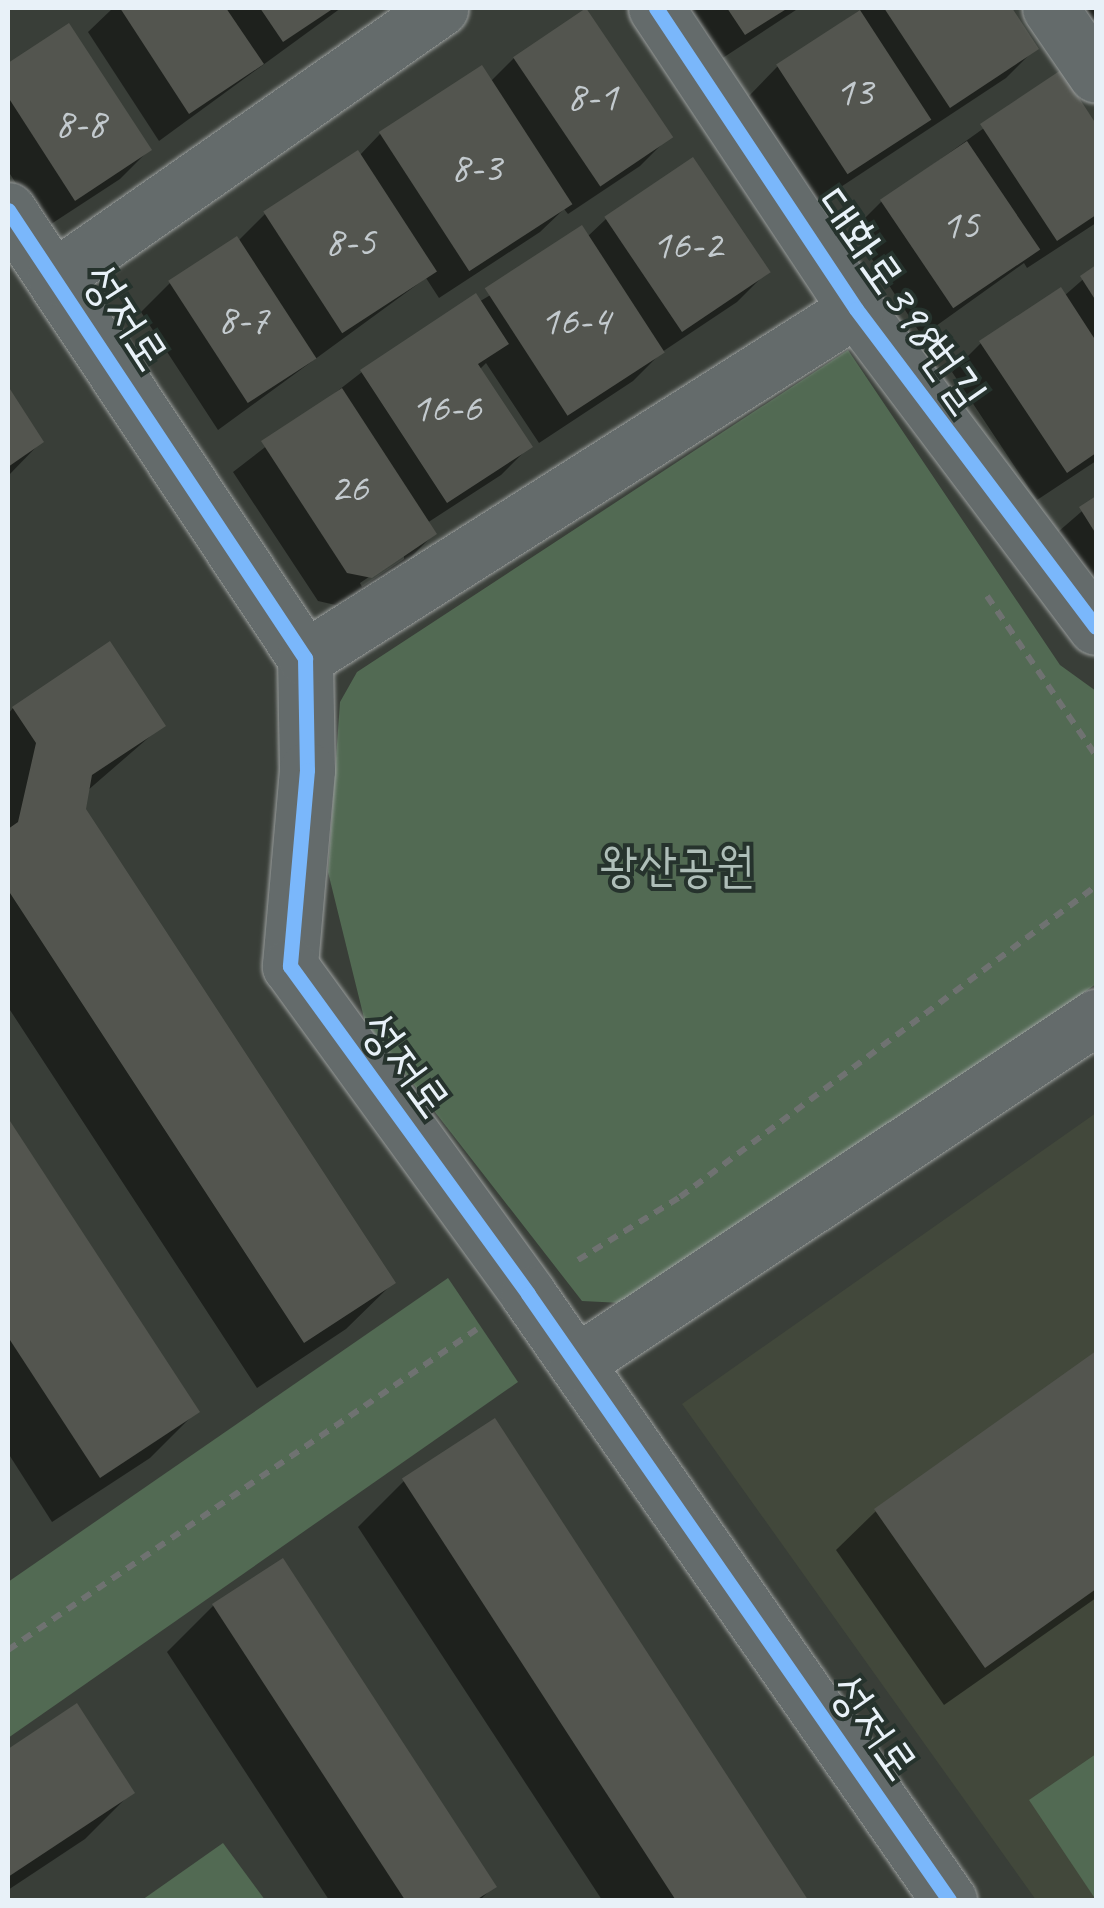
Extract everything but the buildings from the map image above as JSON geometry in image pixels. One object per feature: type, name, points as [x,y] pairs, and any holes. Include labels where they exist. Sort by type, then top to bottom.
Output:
[{"type":"street","points":[[55,278],[440,8]]},
{"type":"street","name":"대화로398번길","points":[[656,8],[856,308],[1096,627]]},
{"type":"street","points":[[1050,8],[1096,75]]},
{"type":"street","name":"성저로","points":[[8,210],[305,658],[307,770],[290,966],[576,1363],[948,1900]]},
{"type":"street","name":"대화로398번길","points":[[305,658],[856,308]]},
{"type":"street","points":[[576,1363],[1096,1018]]},
{"type":"path","points":[[568,1266],[680,1197],[1096,886]]},
{"type":"path","points":[[8,1650],[481,1327]]},
{"type":"shaded area","points":[[1096,1113],[1096,1900],[1036,1900],[682,1404]]},
{"type":"green space","name":"왕산공원","points":[[848,350],[1060,665],[1096,691],[1096,984],[642,1304],[582,1301],[365,1022],[328,872],[340,702],[357,672]]},
{"type":"green space","points":[[448,1278],[518,1382],[8,1738],[8,1582]]},
{"type":"green space","points":[[1096,1754],[1096,1900],[1029,1800]]},
{"type":"green space","points":[[223,1843],[265,1900],[142,1900]]},
{"type":"cycle path","points":[[656,8],[856,309],[1096,627]]},
{"type":"cycle path","points":[[8,210],[305,658],[307,770],[290,966],[528,1294],[949,1900]]}]
